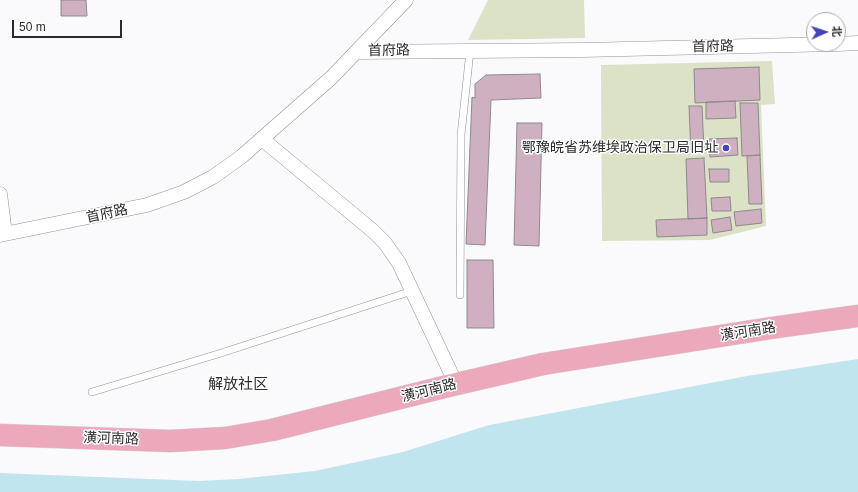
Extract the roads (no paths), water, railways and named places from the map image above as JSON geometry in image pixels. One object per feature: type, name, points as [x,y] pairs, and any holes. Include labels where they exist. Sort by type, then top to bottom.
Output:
[{"type":"main road","name":"潢河南路","points":[[0,435],[170,441],[225,438],[272,430],[543,364],[858,316]]},
{"type":"street","points":[[357,52],[406,0]]},
{"type":"street","points":[[846,44],[858,44]]},
{"type":"street","name":"首府路","points":[[3,235],[125,210],[168,198],[213,177],[242,157],[262,140],[331,78],[357,52],[806,45]]},
{"type":"street","points":[[262,140],[381,239],[399,263],[456,384]]},
{"type":"street","points":[[0,194],[3,235]]},
{"type":"lane","points":[[460,295],[460,135],[470,51]]},
{"type":"lane","points":[[92,392],[218,354],[412,291]]},
{"type":"water","points":[[858,359],[858,492],[0,492],[0,473],[199,481],[238,479],[315,471],[403,452],[489,425],[747,376]]},
{"type":"place","name":"鄂豫皖省苏维埃政治保卫局旧址","points":[[726,148]]},
{"type":"district","name":"解放社区","points":[[238,385]]}]
